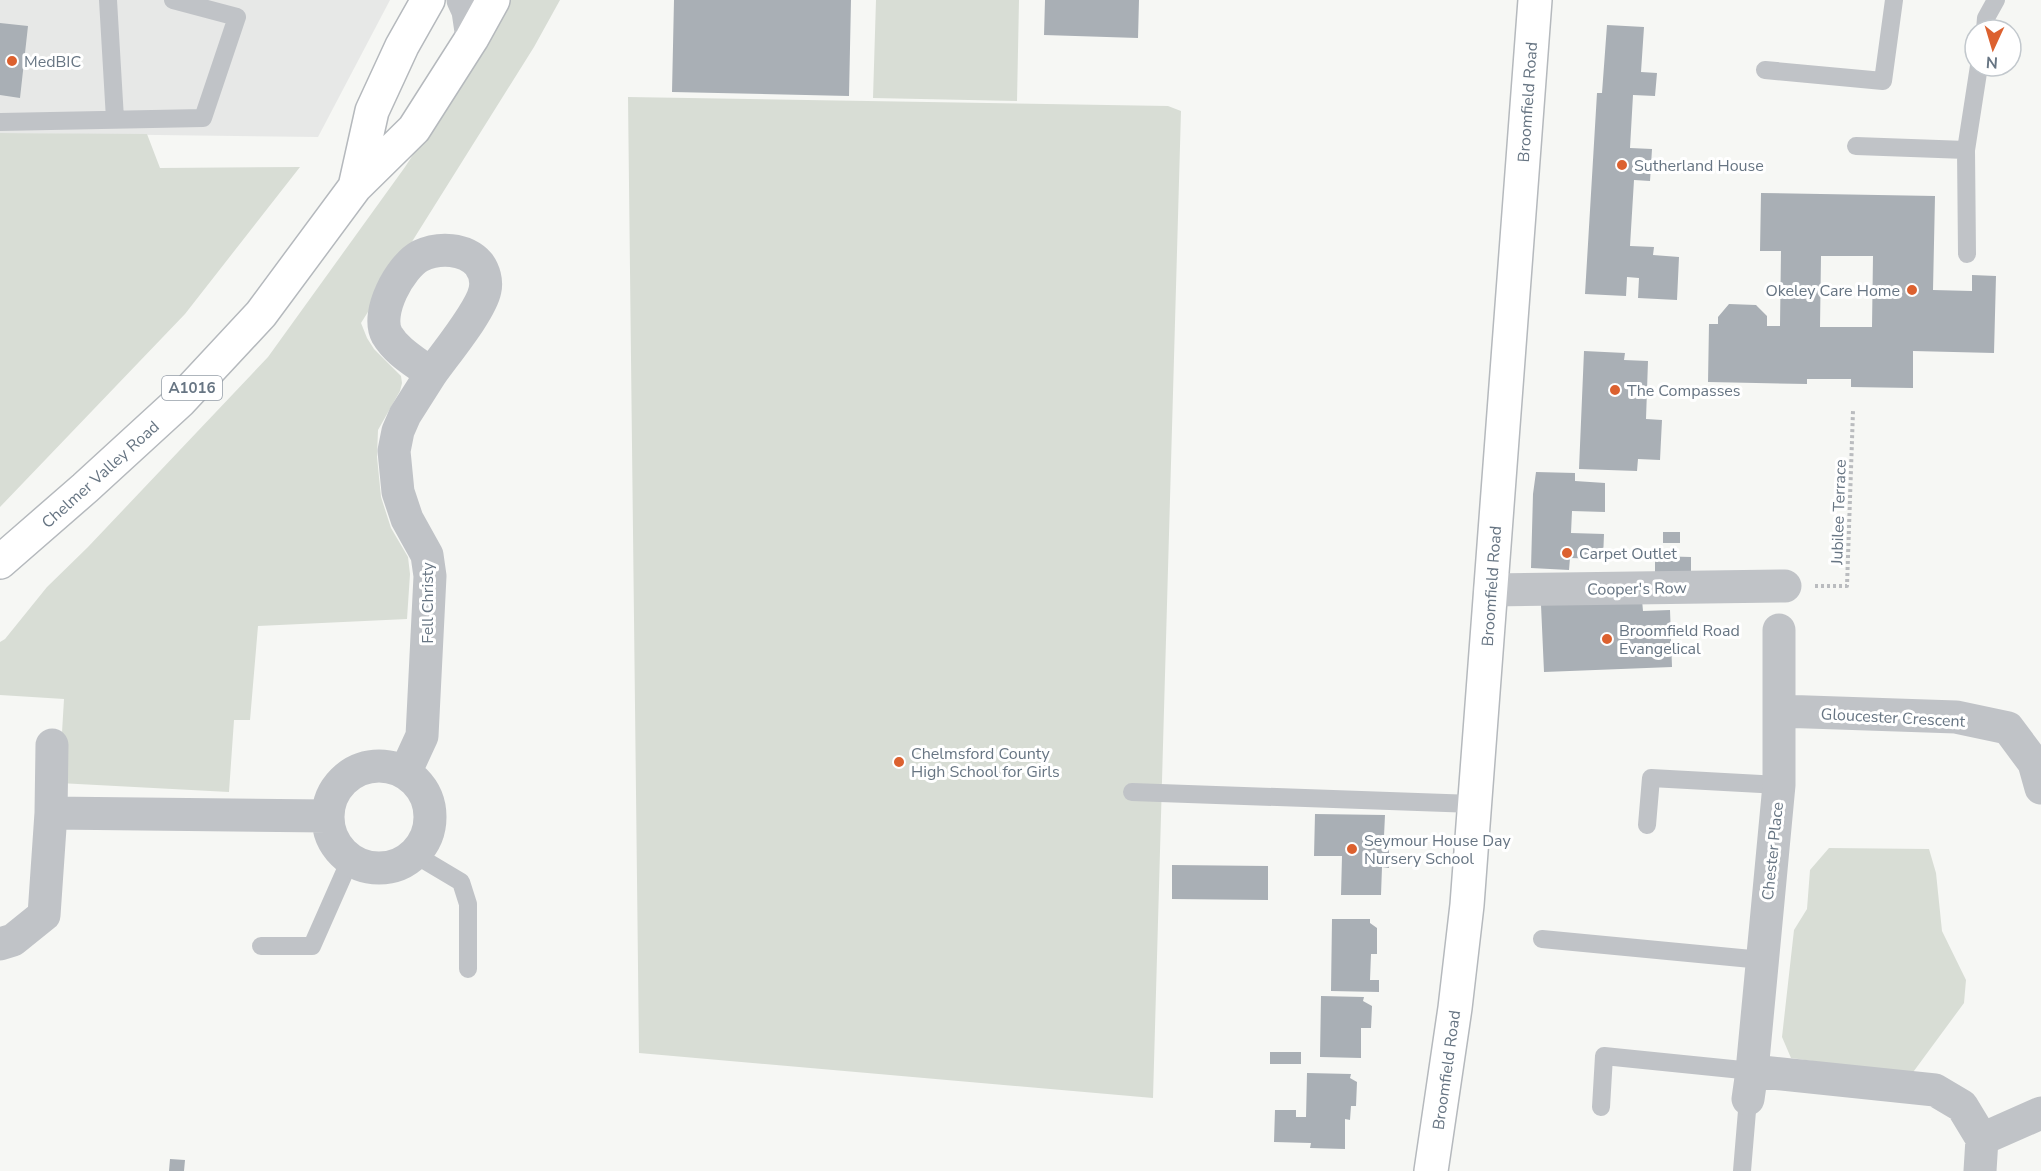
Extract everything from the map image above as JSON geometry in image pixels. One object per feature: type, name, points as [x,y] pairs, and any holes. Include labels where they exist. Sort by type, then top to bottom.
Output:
[{"type":"main road","name":"Chelmer Valley Road","points":[[355,186],[372,111],[402,46],[428,0]]},
{"type":"main road","name":"Chelmer Valley Road","points":[[0,562],[69,503],[180,401],[261,314],[355,186],[414,129],[472,38],[493,0]]},
{"type":"main road","name":"Broomfield Road","points":[[1431,1171],[1458,985],[1467,905],[1535,0]]},
{"type":"street","points":[[463,0],[468,11],[472,38]]},
{"type":"street","name":"Fell Christy","points":[[405,773],[423,736],[430,576],[427,555],[407,519],[398,492],[394,451],[398,431],[405,414],[431,374]]},
{"type":"street","name":"Cooper's Row","points":[[1490,590],[1785,586]]},
{"type":"street","name":"Chester Place","points":[[1750,1085],[1779,786],[1779,630]]},
{"type":"street","name":"Gloucester Crescent","points":[[1779,711],[1956,717],[2008,728],[2034,763],[2041,788]]},
{"type":"street","points":[[0,944],[13,940],[44,915],[51,813],[52,745]]},
{"type":"street","points":[[370,766],[388,767],[405,773],[417,783],[426,796],[430,811],[429,827],[424,842],[414,854],[400,864],[383,868],[365,867],[350,860],[337,847],[329,832],[327,816],[330,798],[340,783],[354,772],[370,766]]},
{"type":"street","points":[[51,813],[327,816]]},
{"type":"street","points":[[1750,1085],[1935,1090],[1962,1106],[1982,1139],[1980,1171]]},
{"type":"street","points":[[1982,1139],[2041,1113]]},
{"type":"lane","points":[[108,0],[115,119]]},
{"type":"lane","points":[[0,122],[203,118],[237,17],[173,0]]},
{"type":"lane","points":[[1765,70],[1883,81],[1894,0]]},
{"type":"lane","points":[[1986,18],[1996,0]]},
{"type":"lane","points":[[1967,254],[1966,150],[1977,78]]},
{"type":"lane","points":[[1856,146],[1966,150]]},
{"type":"lane","points":[[1647,825],[1651,778],[1779,786]]},
{"type":"lane","points":[[1132,792],[1474,804]]},
{"type":"lane","points":[[414,854],[461,882],[468,904],[468,969]]},
{"type":"lane","points":[[261,946],[312,946],[350,860]]},
{"type":"lane","points":[[1542,939],[1762,960]]},
{"type":"lane","points":[[1601,1107],[1604,1056],[1750,1085],[1742,1171]]},
{"type":"path","name":"Jubilee Terrace","points":[[1785,586],[1847,586],[1853,411]]},
{"type":"shaded area","points":[[0,0],[390,0],[318,137],[0,133]]},
{"type":"shaded area","points":[[510,0],[560,0],[534,47],[361,323],[374,349],[401,376],[400,391],[378,430],[377,457],[381,497],[391,528],[408,557],[410,574],[407,619],[258,626],[250,720],[234,720],[229,792],[59,783],[64,699],[0,695],[0,642],[5,639],[47,587],[88,547],[268,357],[405,167],[482,49]]},
{"type":"shaded area","points":[[876,0],[1019,0],[1017,101],[873,98]]},
{"type":"shaded area","name":"Chelmsford County High School for Girls","points":[[628,97],[1168,106],[1181,111],[1153,1098],[639,1053]]},
{"type":"shaded area","points":[[0,133],[147,134],[160,168],[300,167],[185,314],[0,507]]},
{"type":"shaded area","points":[[1829,848],[1929,849],[1936,873],[1942,931],[1966,980],[1964,1003],[1911,1075],[1791,1058],[1782,1037],[1794,930],[1807,909],[1810,870]]},
{"type":"building","points":[[674,0],[851,0],[849,96],[672,92]]},
{"type":"building","points":[[1045,0],[1139,0],[1138,38],[1044,35]]},
{"type":"building","name":"MedBIC","points":[[0,23],[28,26],[20,98],[0,95]]},
{"type":"building","name":"Sutherland House","points":[[1607,25],[1644,27],[1641,72],[1657,73],[1655,96],[1633,95],[1630,148],[1652,149],[1650,181],[1634,180],[1630,246],[1654,247],[1653,255],[1679,257],[1677,300],[1638,298],[1639,278],[1627,277],[1626,296],[1585,294],[1597,93],[1602,93]]},
{"type":"building","name":"Okeley Care Home","points":[[1761,193],[1935,196],[1933,290],[1972,291],[1972,275],[1996,276],[1994,353],[1913,351],[1913,388],[1851,387],[1851,379],[1807,379],[1807,384],[1708,382],[1709,324],[1718,324],[1718,317],[1729,304],[1756,305],[1767,316],[1767,326],[1780,326],[1781,251],[1760,251]],"holes":[[[1821,256],[1873,256],[1872,327],[1820,327]]]},
{"type":"building","name":"The Compasses","points":[[1584,351],[1625,353],[1624,360],[1648,361],[1646,419],[1662,420],[1660,460],[1638,459],[1637,471],[1579,469]]},
{"type":"building","points":[[1536,472],[1575,473],[1575,481],[1605,483],[1605,512],[1572,511],[1571,533],[1604,534],[1603,559],[1570,558],[1569,570],[1531,568],[1533,494]]},
{"type":"building","points":[[1663,532],[1680,532],[1680,543],[1663,543]]},
{"type":"building","points":[[1655,556],[1691,557],[1691,574],[1655,573]]},
{"type":"building","name":"Broomfield Road Evangelical","points":[[1642,600],[1643,611],[1670,610],[1672,667],[1544,672],[1541,605]]},
{"type":"building","name":"Seymour House Day Nursery School","points":[[1315,814],[1385,815],[1384,836],[1389,843],[1389,868],[1382,867],[1381,895],[1341,895],[1342,856],[1314,856]]},
{"type":"building","points":[[1172,865],[1268,866],[1268,900],[1172,899]]},
{"type":"building","points":[[1332,919],[1370,919],[1370,923],[1377,928],[1377,954],[1371,954],[1370,980],[1379,980],[1379,992],[1331,991]]},
{"type":"building","points":[[1321,996],[1364,997],[1363,1001],[1372,1006],[1371,1028],[1361,1028],[1361,1058],[1320,1057]]},
{"type":"building","points":[[1270,1052],[1301,1052],[1301,1064],[1270,1064]]},
{"type":"building","points":[[1307,1073],[1351,1074],[1350,1078],[1357,1082],[1356,1106],[1351,1106],[1350,1120],[1345,1119],[1345,1149],[1310,1148],[1311,1143],[1274,1142],[1275,1110],[1296,1110],[1296,1117],[1306,1117]]},
{"type":"building","points":[[170,1159],[185,1160],[184,1171],[169,1171]]},
{"type":"place","name":"MedBIC","points":[[12,61]]},
{"type":"place","name":"Sutherland House","points":[[1622,165]]},
{"type":"place","name":"Okeley Care Home","points":[[1912,290]]},
{"type":"place","name":"The Compasses","points":[[1615,390]]},
{"type":"place","name":"Carpet Outlet","points":[[1567,553]]},
{"type":"place","name":"Broomfield Road Evangelical","points":[[1607,639]]},
{"type":"place","name":"Chelmsford County High School for Girls","points":[[899,762]]},
{"type":"place","name":"Seymour House Day Nursery School","points":[[1352,849]]}]
